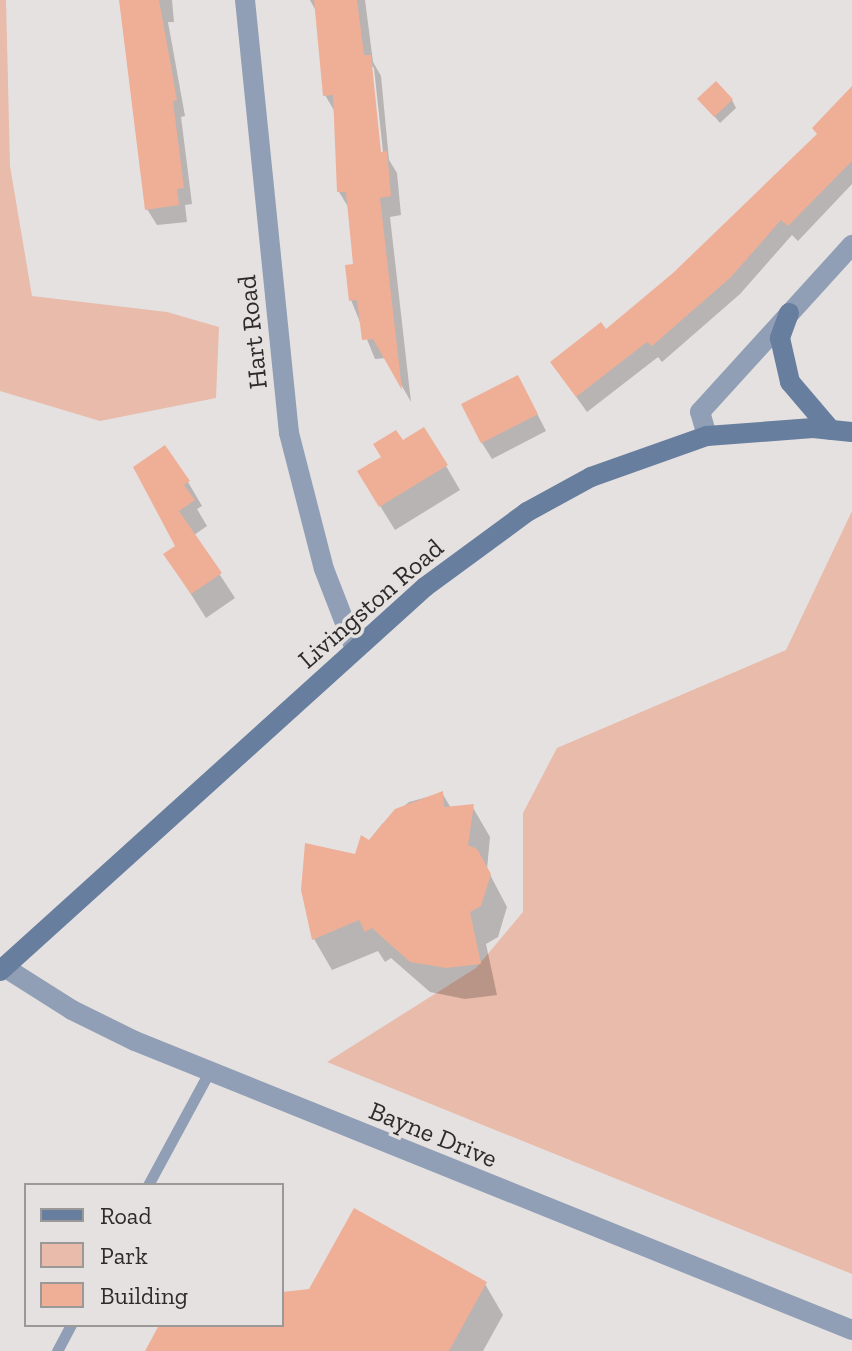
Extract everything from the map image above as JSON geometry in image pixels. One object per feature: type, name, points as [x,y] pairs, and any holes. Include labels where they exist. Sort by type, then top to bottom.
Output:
[{"type":"main road","points":[[789,313],[780,338],[790,382],[842,431]]},
{"type":"main road","name":"Livingston Road","points":[[2,969],[200,796],[425,587],[527,512],[591,477],[707,436],[842,431]]},
{"type":"street","name":"Hart Road","points":[[245,0],[289,433],[324,569],[355,649]]},
{"type":"street","points":[[707,436],[700,412],[852,245]]},
{"type":"street","name":"Bayne Drive","points":[[2,969],[72,1010],[209,1072],[852,1330]]},
{"type":"lane","points":[[149,1183],[209,1072]]},
{"type":"lane","points":[[57,1351],[70,1327]]},
{"type":"green space","points":[[0,0],[6,0],[10,166],[32,296],[167,312],[219,327],[216,398],[100,421],[0,391]]},
{"type":"green space","points":[[852,511],[852,1274],[327,1062],[476,968],[523,912],[523,813],[557,748],[786,650]]},
{"type":"building","points":[[119,0],[159,0],[177,100],[173,101],[184,188],[177,189],[179,205],[145,210]]},
{"type":"building","points":[[314,0],[357,0],[364,55],[371,55],[381,152],[387,151],[391,196],[380,198],[402,390],[373,339],[362,340],[357,300],[349,301],[345,265],[353,264],[346,192],[337,192],[333,95],[323,96]]},
{"type":"building","points":[[716,81],[733,99],[714,117],[697,99]]},
{"type":"building","points":[[852,86],[852,161],[788,226],[781,220],[731,277],[652,346],[647,342],[576,397],[550,362],[601,322],[606,329],[673,273],[817,134],[812,128]]},
{"type":"building","points":[[518,375],[538,414],[481,443],[461,404]]},
{"type":"building","points":[[424,427],[448,465],[379,507],[357,471],[381,457],[373,444],[396,430],[403,440]]},
{"type":"building","points":[[165,445],[190,481],[184,485],[195,500],[179,511],[222,573],[191,594],[163,554],[175,546],[133,467]]},
{"type":"building","points":[[443,791],[444,807],[474,804],[468,845],[477,849],[491,874],[481,906],[470,912],[481,964],[446,968],[410,962],[372,928],[365,932],[359,920],[312,940],[301,890],[305,843],[355,854],[361,835],[369,840],[395,809]]},
{"type":"building","points":[[354,1208],[487,1282],[449,1351],[145,1351],[158,1327],[284,1327],[284,1292],[309,1289]]}]
